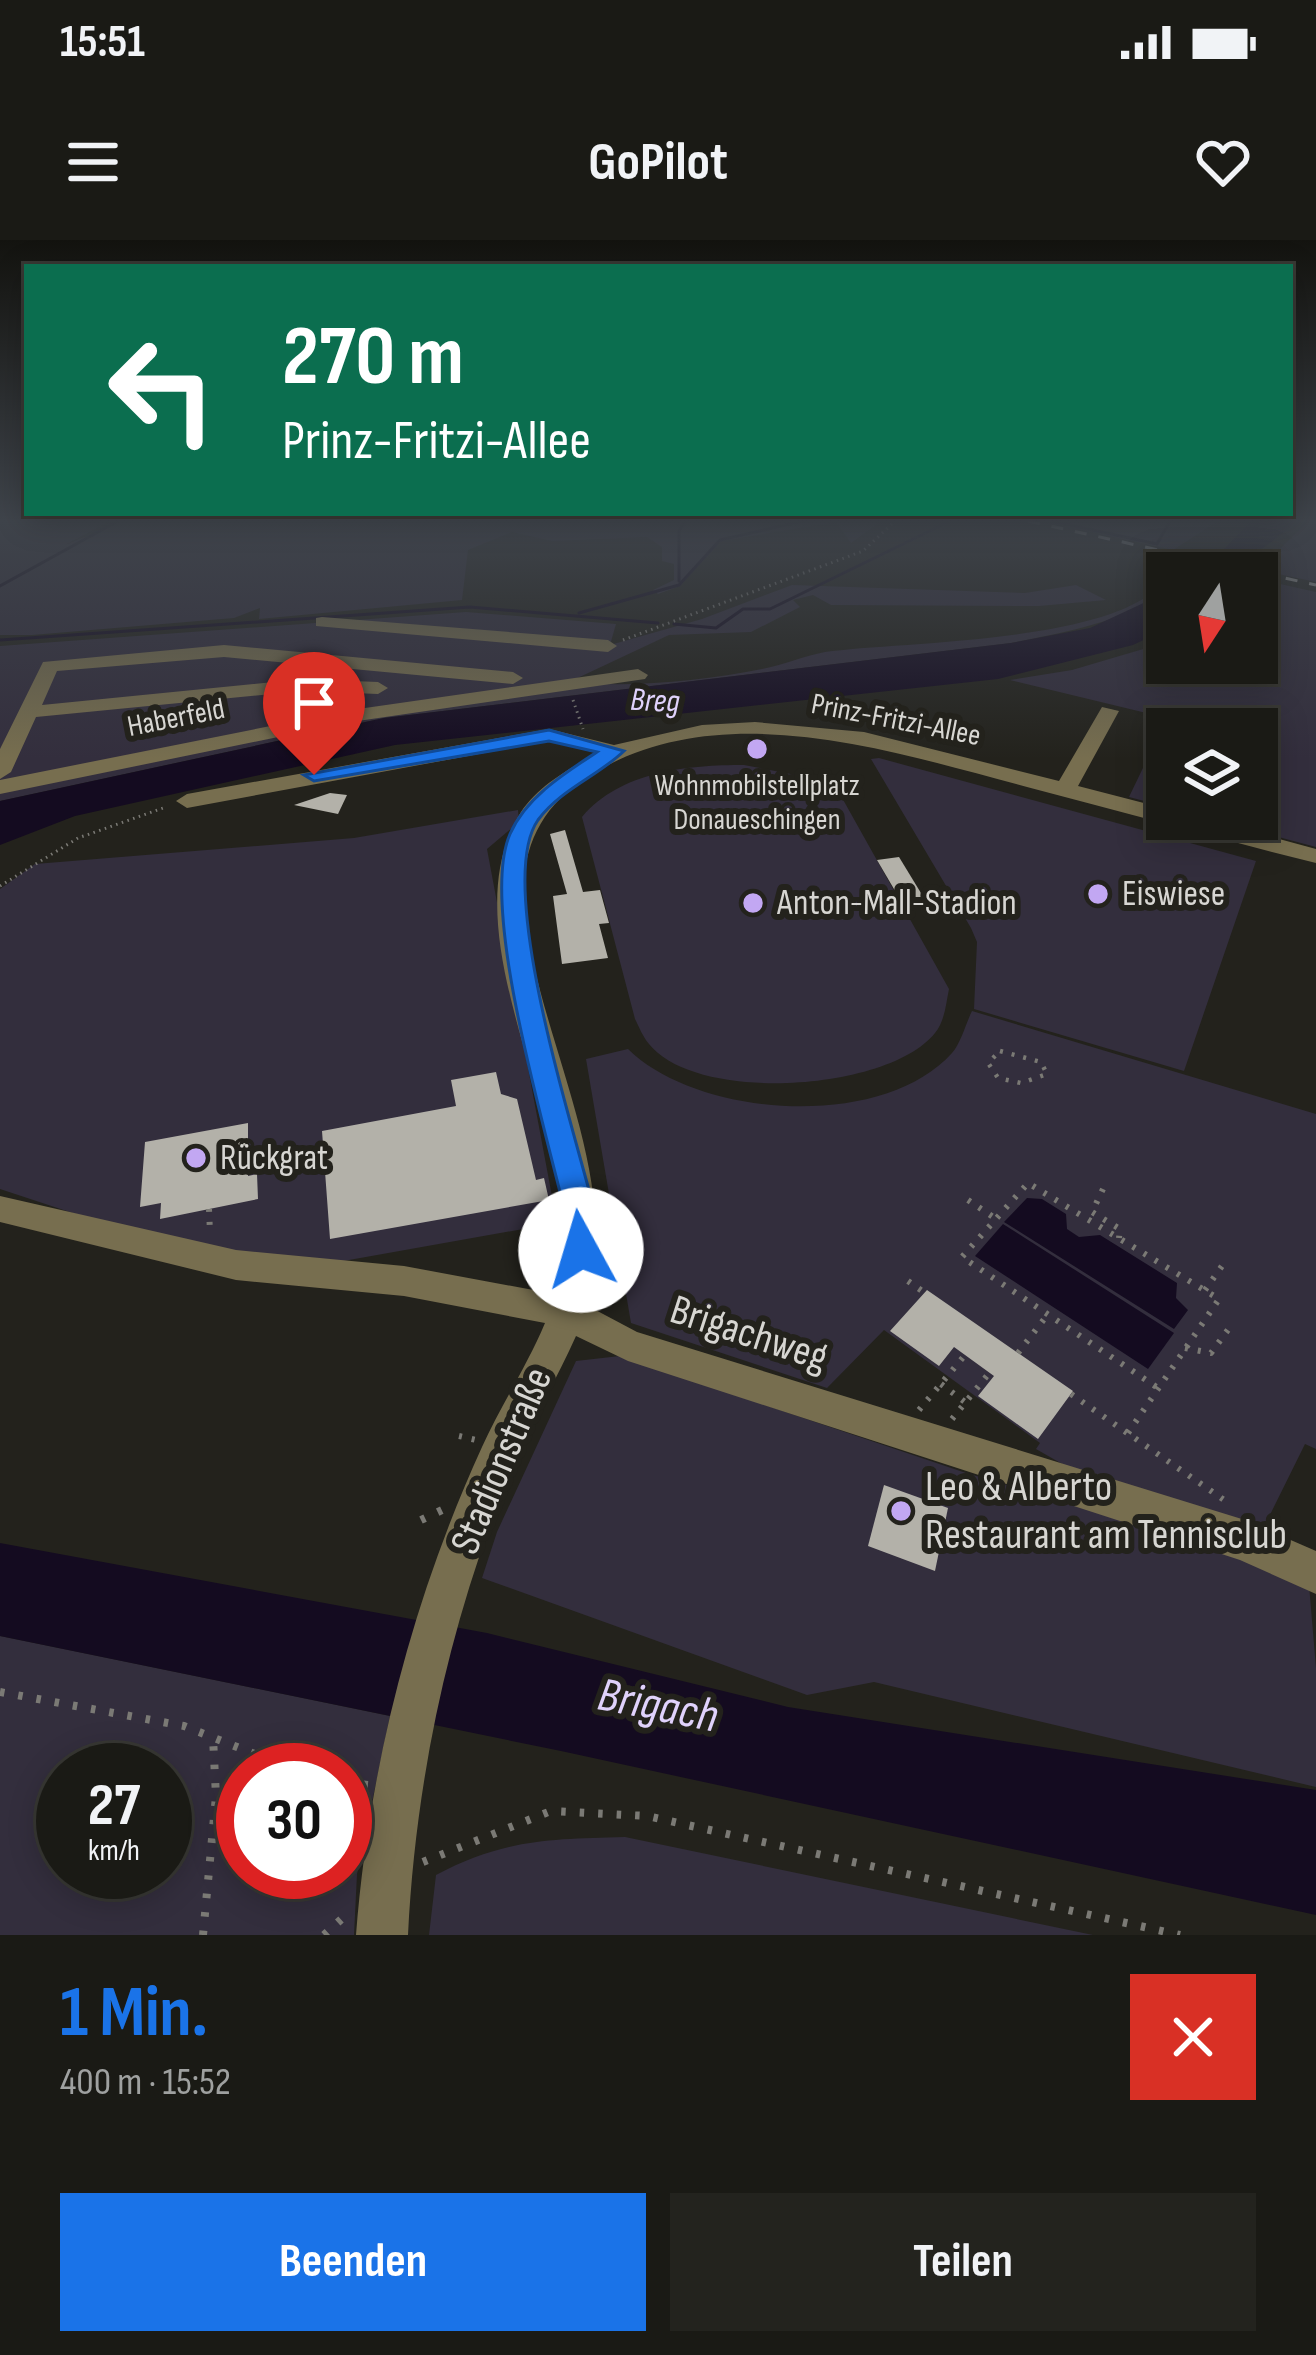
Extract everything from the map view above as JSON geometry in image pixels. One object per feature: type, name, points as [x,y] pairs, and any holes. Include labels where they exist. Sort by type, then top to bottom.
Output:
[{"type":"street","points":[[322,622],[608,646]]},
{"type":"street","points":[[356,716],[426,629]]},
{"type":"street","points":[[571,682],[608,646]]},
{"type":"street","points":[[0,772],[50,666],[224,651],[536,680]]},
{"type":"street","name":"Haberfeld","points":[[0,787],[356,716],[638,675]]},
{"type":"street","points":[[28,712],[303,686],[378,688]]},
{"type":"street","points":[[1066,788],[1108,711]]},
{"type":"street","name":"Prinz-Fritzi-Allee","points":[[187,801],[549,735],[614,751],[701,731],[755,728],[864,739],[1146,810]]},
{"type":"street","name":"Stadionstraße","points":[[382,1935],[386,1863],[404,1758],[458,1564],[498,1457],[576,1295],[581,1217],[515,938],[513,862],[519,838],[546,798],[614,751]]},
{"type":"street","points":[[1257,840],[1316,856]]},
{"type":"street","name":"Brigachweg","points":[[0,1209],[236,1264],[404,1281],[566,1312],[628,1346],[1245,1540],[1316,1573]]},
{"type":"path","points":[[608,646],[731,600]]},
{"type":"path","points":[[571,682],[584,729]]},
{"type":"path","points":[[0,886],[40,853],[94,827],[187,801]]},
{"type":"path","points":[[1000,1051],[1034,1061],[1046,1066],[1047,1074],[1022,1083],[998,1078],[988,1063],[1000,1051]]},
{"type":"path","points":[[1128,1433],[1219,1299],[1028,1183],[962,1257],[1158,1388]]},
{"type":"path","points":[[1103,1190],[1092,1212],[1120,1229],[1119,1238]]},
{"type":"path","points":[[968,1199],[996,1219]]},
{"type":"path","points":[[1205,1290],[1222,1266]]},
{"type":"path","points":[[908,1281],[925,1293]]},
{"type":"path","points":[[1018,1353],[1048,1314]]},
{"type":"path","points":[[1185,1348],[1211,1353],[1230,1327]]},
{"type":"path","points":[[908,1423],[965,1355]]},
{"type":"path","points":[[941,1433],[990,1372]]},
{"type":"path","points":[[940,1384],[966,1402]]},
{"type":"path","points":[[1071,1394],[1241,1512]]},
{"type":"path","points":[[459,1436],[476,1440]]},
{"type":"path","points":[[0,1692],[184,1726],[226,1743]]},
{"type":"path","points":[[203,1935],[216,1796],[213,1738]]},
{"type":"path","points":[[422,1862],[482,1834],[551,1811],[647,1816],[1180,1935]]},
{"type":"shaded area","points":[[0,600],[461,600],[259,619],[260,608],[234,618],[0,635]]},
{"type":"shaded area","points":[[752,600],[793,600],[800,607],[751,632],[669,635],[569,682],[617,684],[715,677],[825,652],[1063,627],[1146,600],[1130,612],[1092,625],[1011,643],[384,718],[0,801],[0,646],[466,612],[616,624],[610,645]]},
{"type":"shaded area","points":[[822,600],[1105,600],[1039,606],[831,605]]},
{"type":"shaded area","points":[[1278,600],[1316,600],[1316,847],[1278,837],[1278,708],[1146,708],[1146,713],[1010,680],[1072,670],[1146,648],[1146,684],[1278,684]]},
{"type":"shaded area","name":"Eiswiese","points":[[871,759],[1146,831],[1146,840],[1179,840],[1256,861],[1184,1071],[974,1009],[977,942]]},
{"type":"shaded area","points":[[1146,762],[1146,801],[1129,797]]},
{"type":"shaded area","name":"Anton-Mall-Stadion","points":[[744,765],[801,776],[841,796],[949,989],[938,1028],[911,1053],[878,1068],[837,1078],[748,1082],[707,1076],[673,1063],[643,1035],[582,817],[616,789],[636,780],[678,769]]},
{"type":"shaded area","points":[[518,810],[519,822],[487,849],[557,1223],[321,1265],[218,1251],[103,1223],[0,1189],[0,889],[35,864],[354,838]]},
{"type":"shaded area","points":[[972,1011],[1316,1114],[1316,1449],[1305,1444],[1261,1533],[1085,1477],[1036,1449],[1040,1443],[884,1330],[827,1388],[631,1323],[586,1059],[628,1049],[659,1072],[698,1090],[790,1106],[837,1104],[882,1095],[921,1078],[952,1053]]},
{"type":"shaded area","points":[[620,1356],[966,1473],[1308,1573],[1316,1668],[1316,1787],[874,1682],[807,1695],[482,1578],[497,1532],[576,1361]]},
{"type":"shaded area","points":[[0,1636],[390,1716],[372,1802],[372,1743],[216,1743],[216,1899],[356,1899],[354,1935],[0,1935]]},
{"type":"shaded area","points":[[625,1837],[1093,1935],[429,1935],[436,1875],[460,1863],[550,1840]]},
{"type":"water","name":"Breg","points":[[1146,602],[1146,639],[998,679],[395,745],[75,816],[0,845],[0,801],[384,718],[1011,643],[1090,628]]},
{"type":"water","points":[[1027,1198],[1042,1199],[1066,1214],[1067,1229],[1079,1237],[1100,1235],[1177,1283],[1176,1298],[1188,1310],[1174,1329],[1004,1222]]},
{"type":"water","points":[[1003,1224],[1174,1333],[1148,1369],[975,1256]]},
{"type":"water","name":"Brigach","points":[[0,1543],[487,1633],[788,1707],[1316,1790],[1316,1915],[561,1751],[0,1636]]},
{"type":"building","points":[[330,793],[347,795],[338,814],[294,805]]},
{"type":"building","points":[[565,830],[583,892],[600,890],[609,923],[599,924],[608,958],[562,964],[553,896],[567,894],[550,834]]},
{"type":"building","points":[[899,857],[924,898],[901,901],[877,860]]},
{"type":"building","points":[[496,1072],[501,1094],[517,1099],[536,1180],[544,1178],[549,1200],[330,1239],[322,1131],[456,1106],[451,1080]]},
{"type":"building","name":"Rückgrat","points":[[248,1123],[248,1176],[257,1174],[258,1199],[160,1219],[161,1203],[140,1207],[145,1142]]},
{"type":"building","points":[[927,1290],[1073,1391],[1038,1439],[978,1396],[994,1376],[954,1347],[939,1366],[890,1331]]},
{"type":"building","points":[[884,1485],[948,1508],[935,1571],[868,1546]]},
{"type":"waterway","points":[[579,613],[625,600]]},
{"type":"waterway","points":[[674,624],[716,628],[743,609],[770,609],[788,600]]},
{"type":"waterway","points":[[0,640],[470,607],[658,623]]},
{"type":"place","name":"Wohnmobilstellplatz Donaueschingen","points":[[757,749]]},
{"type":"place","name":"Eiswiese","points":[[1098,894]]},
{"type":"place","name":"Anton-Mall-Stadion","points":[[753,903]]},
{"type":"place","name":"Rückgrat","points":[[196,1158]]},
{"type":"place","name":"Leo & Alberto Restaurant am Tennisclub","points":[[901,1511]]},
{"type":"route","points":[[314,775],[549,735],[586,740],[614,751],[570,778],[530,817],[519,838],[511,890],[515,938],[581,1217],[581,1250]]}]
